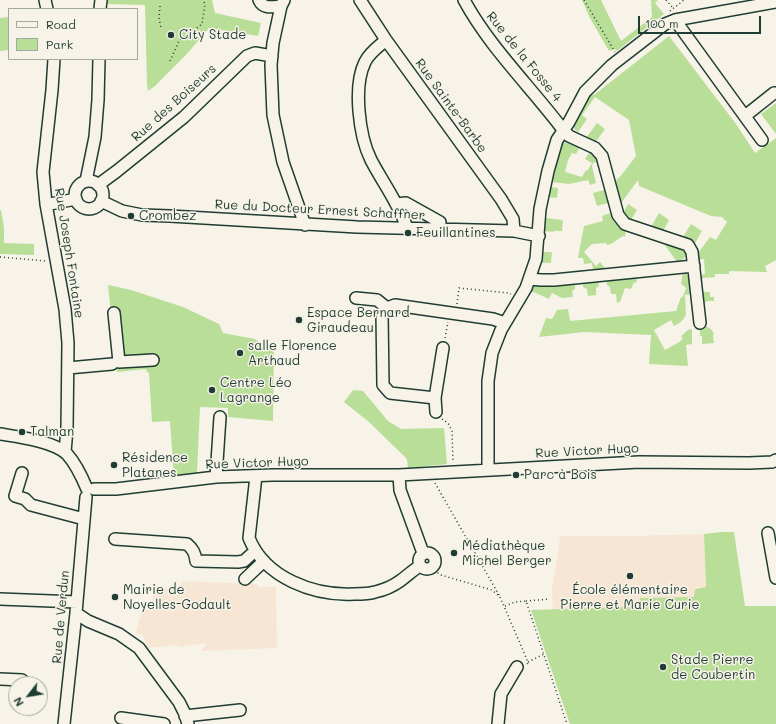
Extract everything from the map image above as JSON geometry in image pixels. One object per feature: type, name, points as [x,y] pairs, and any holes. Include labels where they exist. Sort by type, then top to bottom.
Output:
[{"type":"street","points":[[259,0],[261,4],[268,7],[282,3],[273,43],[273,115],[283,162],[305,225]]},
{"type":"street","name":"Rue Sainte-Barbe","points":[[360,0],[386,40],[501,199],[513,219],[514,231]]},
{"type":"street","name":"Rue de la Fosse 4","points":[[464,0],[470,12],[490,40],[564,131]]},
{"type":"street","points":[[488,470],[488,381],[492,353],[501,330],[530,279],[536,259],[540,209],[548,171],[557,140],[564,131],[585,92],[612,65],[665,24],[675,20],[744,4],[776,2]]},
{"type":"street","points":[[675,20],[762,140]]},
{"type":"street","points":[[386,40],[365,61],[358,88],[358,107],[360,122],[370,159],[403,216],[406,228]]},
{"type":"street","name":"Rue des Boiseurs","points":[[98,185],[184,117],[247,56],[255,53],[272,56]]},
{"type":"street","name":"Rue Joseph Fontaine","points":[[54,60],[52,90],[42,172],[67,329],[68,368],[65,452]]},
{"type":"street","points":[[86,181],[95,137],[99,60]]},
{"type":"street","points":[[745,116],[776,93]]},
{"type":"street","points":[[564,131],[569,136],[595,148],[602,156],[618,215],[625,224],[688,245],[692,252],[700,323]]},
{"type":"street","points":[[86,181],[93,182],[98,185],[103,193],[103,197],[96,207],[88,209],[80,206],[75,194],[78,186],[86,181]]},
{"type":"street","points":[[46,204],[76,199]]},
{"type":"street","name":"Rue du Docteur Ernest Schaffner","points":[[101,201],[122,211],[142,215],[357,228],[514,231],[538,236]]},
{"type":"street","points":[[396,204],[406,203],[440,222],[440,230]]},
{"type":"street","points":[[530,279],[554,280],[694,266]]},
{"type":"street","points":[[356,298],[377,300],[387,308]]},
{"type":"street","points":[[435,398],[390,394],[383,385],[382,313],[387,308],[395,305],[493,319],[505,323]]},
{"type":"street","points":[[114,313],[119,362],[153,360]]},
{"type":"street","points":[[436,412],[435,398],[443,348]]},
{"type":"street","points":[[68,368],[112,364]]},
{"type":"street","points":[[216,477],[220,417]]},
{"type":"street","points":[[0,434],[48,444],[59,448],[65,452],[73,462],[91,494]]},
{"type":"street","name":"Rue Victor Hugo","points":[[91,494],[116,489],[216,477],[399,475],[633,462],[749,463],[772,462],[776,460]]},
{"type":"street","points":[[22,473],[15,496],[25,500],[31,505],[84,515]]},
{"type":"street","points":[[256,476],[249,538],[255,551],[264,561],[289,580],[306,587],[344,595],[374,593],[400,581],[412,571],[426,567],[419,560],[419,557],[423,553],[400,490],[399,475]]},
{"type":"street","name":"Rue de Verdun","points":[[64,724],[84,515],[91,494]]},
{"type":"street","points":[[768,533],[775,564],[776,578]]},
{"type":"street","points":[[115,539],[187,544],[195,554],[196,561],[244,561],[255,551]]},
{"type":"street","points":[[245,579],[264,561]]},
{"type":"street","points":[[0,598],[76,607],[88,621],[119,634],[139,648],[179,702],[187,720]]},
{"type":"street","points":[[498,724],[501,694],[521,668]]},
{"type":"street","points":[[176,724],[187,720],[240,710]]},
{"type":"street","points":[[121,718],[164,724]]},
{"type":"path","points":[[170,61],[179,41],[202,24],[205,4],[203,0]]},
{"type":"path","points":[[584,0],[616,54]]},
{"type":"path","points":[[666,0],[673,8]]},
{"type":"path","points":[[160,6],[161,28]]},
{"type":"path","points":[[0,257],[56,262]]},
{"type":"path","points":[[443,348],[459,288],[508,293],[521,297]]},
{"type":"path","points":[[436,412],[439,418],[448,423],[452,431],[454,472]]},
{"type":"path","points":[[429,473],[505,606],[528,662]]},
{"type":"path","points":[[426,567],[442,575],[492,590],[500,597]]},
{"type":"path","points":[[505,606],[515,602],[550,600]]},
{"type":"path","points":[[526,602],[567,724]]},
{"type":"path","points":[[521,668],[528,662],[544,654]]},
{"type":"shaded area","name":"École élémentaire Pierre et Marie Curie","points":[[704,534],[706,587],[695,587],[695,597],[640,598],[638,608],[553,609],[552,589],[560,536]]},
{"type":"shaded area","points":[[181,581],[257,584],[259,587],[276,587],[277,648],[201,651],[207,643],[179,647],[178,645],[147,648],[143,635],[136,633],[142,609],[152,611],[153,588],[181,589]]},
{"type":"green space","points":[[105,0],[212,0],[215,13],[261,23],[258,36],[209,28],[185,56],[148,91],[145,5],[105,4]]},
{"type":"green space","points":[[582,0],[601,0],[621,41],[652,17],[651,0],[658,0],[655,3],[664,14],[617,51],[615,49],[609,51],[590,18]]},
{"type":"green space","points":[[8,17],[8,50],[0,51],[0,18]]},
{"type":"green space","points":[[669,36],[736,124],[755,153],[776,138],[776,260],[765,266],[767,272],[729,271],[729,274],[715,274],[715,277],[703,278],[700,280],[699,276],[705,274],[704,259],[697,260],[696,256],[710,237],[716,240],[727,222],[722,217],[711,216],[639,186],[638,180],[619,206],[613,184],[636,156],[629,120],[595,97],[582,115],[587,119],[578,132],[574,129],[575,120],[590,95],[594,95]]},
{"type":"green space","points":[[776,103],[776,134],[761,114]]},
{"type":"green space","points":[[597,123],[605,129],[595,143],[586,138]]},
{"type":"green space","points":[[568,142],[580,147],[576,154],[572,153],[568,160],[565,172],[582,177],[592,163],[585,159],[590,152],[597,162],[593,163],[592,166],[596,183],[590,185],[588,180],[569,184],[552,182],[561,147],[563,143]]},
{"type":"green space","points":[[550,187],[558,188],[557,198],[549,197]]},
{"type":"green space","points":[[604,190],[608,203],[597,206],[593,193]]},
{"type":"green space","points":[[628,204],[637,210],[631,220],[622,215]]},
{"type":"green space","points":[[0,210],[4,228],[4,243],[34,244],[34,255],[0,254]]},
{"type":"green space","points":[[610,213],[612,219],[616,223],[626,229],[625,237],[623,236],[607,245],[606,243],[592,244],[584,252],[596,266],[600,262],[606,269],[593,270],[592,263],[584,264],[583,258],[578,258],[584,226],[603,221],[602,216]]},
{"type":"green space","points":[[659,213],[669,220],[663,231],[651,227]]},
{"type":"green space","points":[[545,218],[563,220],[562,231],[544,231]]},
{"type":"green space","points":[[691,224],[702,231],[694,245],[683,237]]},
{"type":"green space","points":[[662,241],[685,250],[686,255],[683,259],[677,262]]},
{"type":"green space","points":[[542,252],[552,252],[551,263],[541,263]]},
{"type":"green space","points":[[683,272],[685,272],[688,277],[691,294],[685,295],[685,316],[682,321],[674,326],[671,320],[654,330],[665,350],[681,341],[683,339],[681,336],[688,330],[692,329],[692,344],[686,345],[688,366],[649,364],[651,335],[584,332],[539,337],[546,318],[552,319],[557,310],[568,309],[570,321],[676,311],[681,297],[682,298],[686,289],[681,284]]},
{"type":"green space","points":[[638,276],[636,283],[634,282],[631,289],[625,288],[620,302],[617,303],[616,294],[611,294],[606,278]]},
{"type":"green space","points":[[598,279],[599,286],[596,288],[596,295],[588,296],[587,289],[583,287],[583,281]]},
{"type":"green space","points":[[575,282],[575,289],[572,291],[573,297],[562,298],[552,293],[549,299],[529,290],[533,284]]},
{"type":"green space","name":"Centre Léo Lagrange","points":[[108,285],[131,290],[183,307],[219,324],[223,333],[255,339],[274,352],[273,421],[228,417],[228,408],[200,407],[197,474],[174,477],[170,421],[152,422],[149,373],[146,369],[117,372]]},
{"type":"green space","points":[[701,290],[703,292],[710,292],[710,297],[714,297],[714,301],[702,303]]},
{"type":"green space","points":[[700,326],[710,328],[712,330],[714,334],[714,343],[702,344]]},
{"type":"green space","points":[[353,390],[363,391],[388,421],[401,429],[444,428],[447,464],[408,468],[407,459],[369,422],[344,402]]},
{"type":"green space","name":"Stade Pierre de Coubertin","points":[[734,532],[745,606],[776,606],[776,724],[570,724],[531,610],[625,607],[638,608],[640,598],[694,597],[695,589],[706,587],[704,534]]},
{"type":"place","name":"City Stade","points":[[171,35]]},
{"type":"place","name":"Crombez","points":[[131,216]]},
{"type":"place","name":"Feuillantines","points":[[408,233]]},
{"type":"place","name":"Espace Bernard Giraudeau","points":[[299,320]]},
{"type":"place","name":"salle Florence Arthaud","points":[[240,353]]},
{"type":"place","name":"Centre Léo Lagrange","points":[[212,390]]},
{"type":"place","name":"Talman","points":[[22,432]]},
{"type":"place","name":"Résidence Platanes","points":[[114,465]]},
{"type":"place","name":"Parc à Bois","points":[[516,475]]},
{"type":"place","name":"Médiathèque Michel Berger","points":[[454,553]]},
{"type":"place","name":"École élémentaire Pierre et Marie Curie","points":[[630,576]]},
{"type":"place","name":"Mairie de Noyelles-Godault","points":[[115,597]]},
{"type":"place","name":"Stade Pierre de Coubertin","points":[[663,667]]}]
